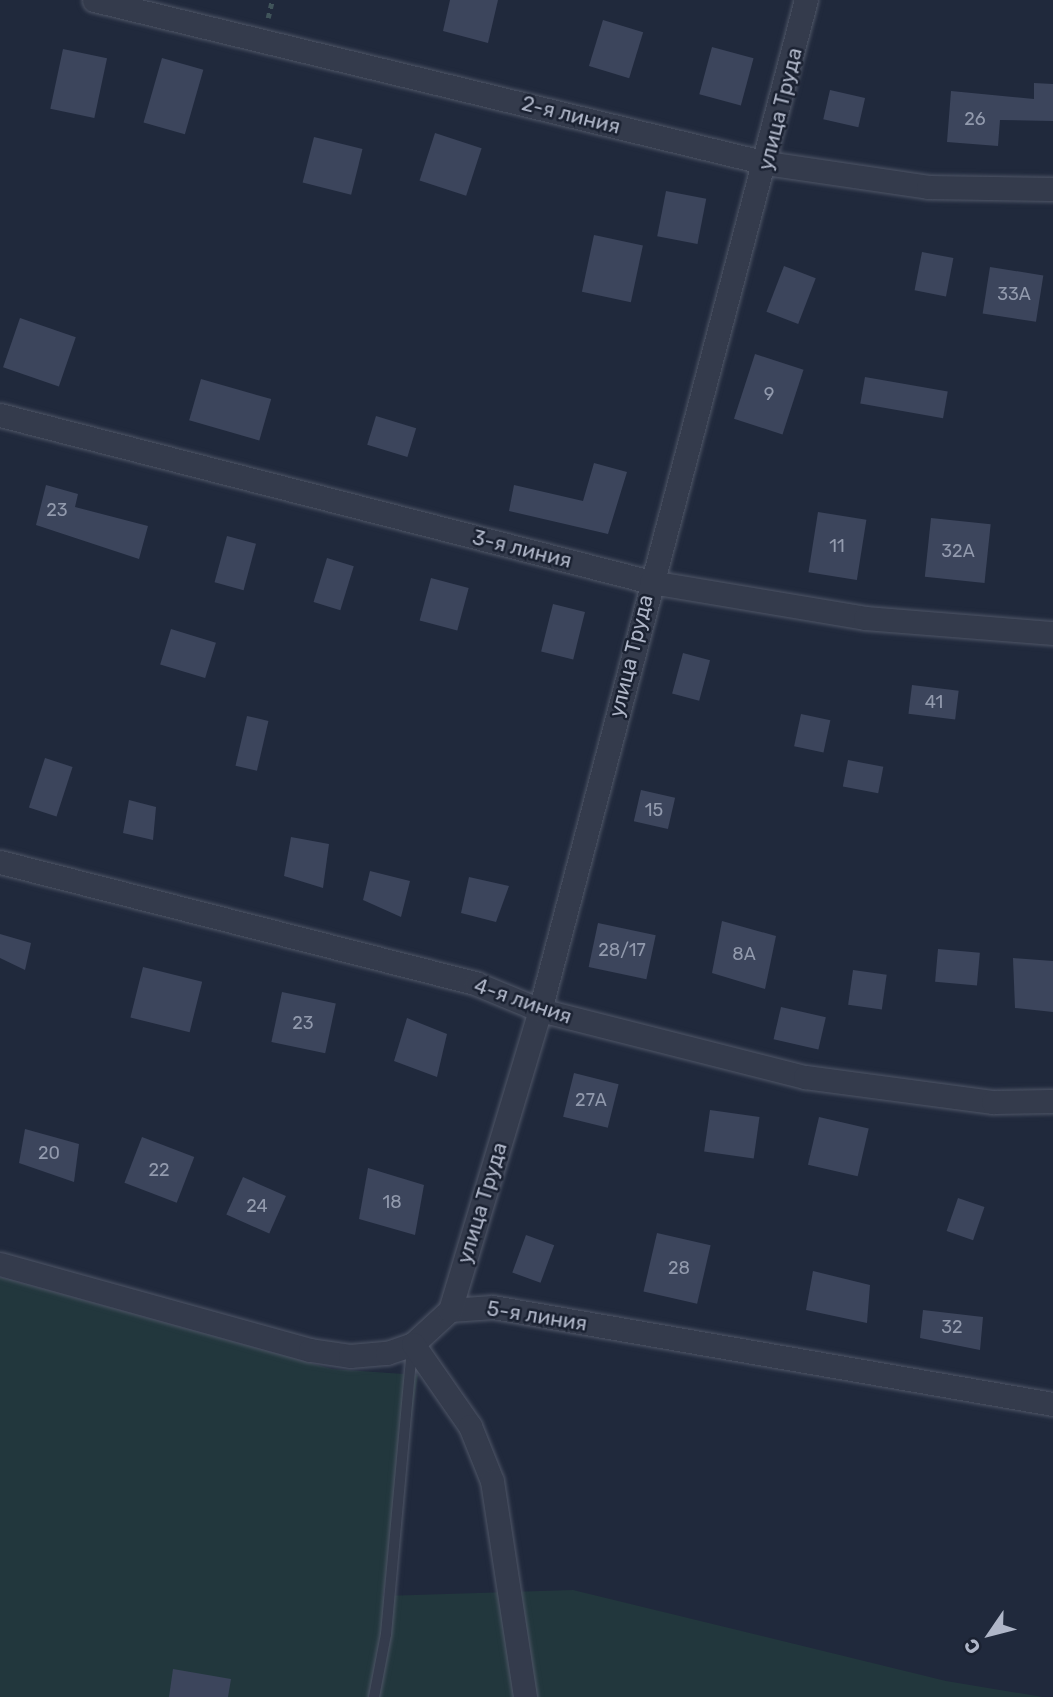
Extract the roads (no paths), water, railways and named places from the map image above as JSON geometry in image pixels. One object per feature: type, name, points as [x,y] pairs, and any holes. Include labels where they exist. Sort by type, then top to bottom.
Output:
[{"type":"street","name":"2-я линия","points":[[94,0],[766,163],[928,187],[1053,189]]},
{"type":"street","name":"улица Труда","points":[[450,1310],[540,1010],[807,0]]},
{"type":"street","name":"3-я линия","points":[[0,415],[651,582],[865,618],[1053,632]]},
{"type":"street","name":"4-я линия","points":[[0,862],[477,984],[540,1010],[805,1077],[993,1102],[1053,1101]]},
{"type":"street","points":[[0,1264],[310,1350],[350,1356],[387,1353],[413,1344],[450,1310]]},
{"type":"street","name":"5-я линия","points":[[450,1310],[493,1307],[1053,1404]]},
{"type":"street","points":[[413,1344],[470,1426],[492,1480],[525,1697]]},
{"type":"lane","points":[[374,1697],[386,1634],[413,1344]]}]
